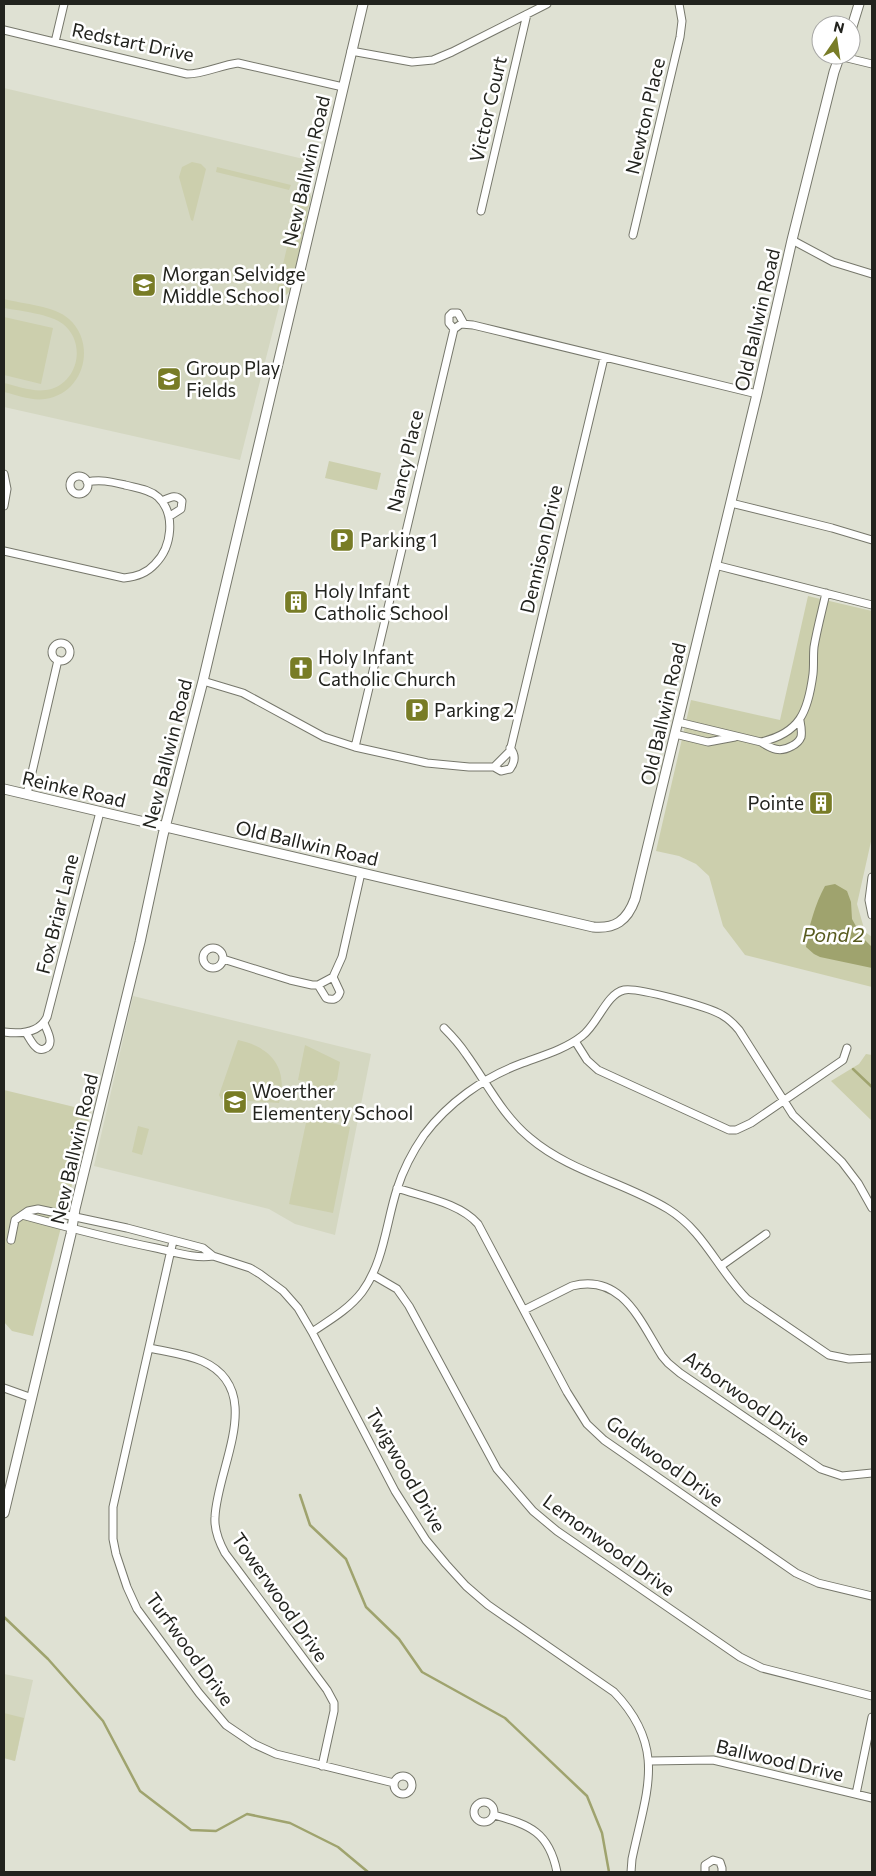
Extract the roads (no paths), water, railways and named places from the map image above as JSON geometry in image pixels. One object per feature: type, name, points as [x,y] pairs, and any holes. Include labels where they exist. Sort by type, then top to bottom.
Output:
[{"type":"street","points":[[55,42],[64,4]]},
{"type":"street","name":"New Ballwin Road","points":[[4,1513],[72,1229],[87,1157],[140,942],[165,826],[202,681],[363,4]]},
{"type":"street","points":[[351,51],[396,61],[428,61],[452,52],[547,4]]},
{"type":"street","name":"Newton Place","points":[[633,235],[680,37],[682,21],[679,4]]},
{"type":"street","name":"Victor Court","points":[[481,211],[527,14]]},
{"type":"street","name":"Redstart Drive","points":[[4,30],[187,74],[238,63],[343,88]]},
{"type":"street","name":"Old Ballwin Road","points":[[165,826],[592,927],[604,928],[613,926],[628,914],[635,899],[757,394],[792,240],[837,65]]},
{"type":"street","points":[[792,240],[833,262],[872,274]]},
{"type":"street","name":"Nancy Place","points":[[355,747],[454,328],[449,323],[449,316],[452,313],[458,313],[464,324],[757,394]]},
{"type":"street","points":[[454,328],[464,324]]},
{"type":"street","name":"Dennison Drive","points":[[494,766],[507,755],[510,748],[604,358]]},
{"type":"street","points":[[4,474],[7,488],[4,506]]},
{"type":"street","points":[[4,551],[114,576],[131,577],[145,572],[156,564],[169,535],[171,523],[168,509],[157,496],[146,490],[98,479],[87,482]]},
{"type":"street","points":[[162,502],[173,496],[178,497],[182,501],[181,509],[170,516]]},
{"type":"street","points":[[731,503],[872,540]]},
{"type":"street","points":[[715,565],[872,605]]},
{"type":"street","points":[[761,742],[770,740],[792,729],[800,721],[804,713],[813,674],[814,648],[826,593]]},
{"type":"street","points":[[26,794],[58,660]]},
{"type":"street","name":"Dennison Drive","points":[[202,681],[242,693],[324,736],[355,747],[427,763],[469,767],[494,766],[501,771],[510,769],[514,760],[514,754],[510,748]]},
{"type":"street","points":[[678,722],[761,742],[770,748],[781,751],[799,741],[802,735],[800,721]]},
{"type":"street","points":[[675,734],[708,742],[737,736]]},
{"type":"street","name":"Reinke Road","points":[[4,789],[165,826]]},
{"type":"street","name":"Fox Briar Lane","points":[[26,1033],[36,1047],[40,1049],[46,1048],[50,1043],[44,1023],[49,1012],[100,812]]},
{"type":"street","points":[[223,959],[290,980],[318,985],[333,977],[342,958],[361,873]]},
{"type":"street","points":[[872,877],[869,900],[872,915]]},
{"type":"street","points":[[318,985],[326,998],[330,1000],[336,998],[340,992],[333,977]]},
{"type":"street","points":[[312,1332],[346,1308],[362,1292],[373,1275],[397,1188],[415,1150],[435,1122],[459,1099],[483,1081],[509,1068],[575,1041],[590,1029],[612,996],[622,990],[636,990],[701,1006],[730,1020],[782,1100],[801,1124],[842,1162],[858,1183],[872,1208]]},
{"type":"street","points":[[4,1032],[26,1033],[44,1023]]},
{"type":"street","points":[[444,1028],[467,1054],[507,1116],[530,1139],[567,1162],[668,1209],[699,1235],[747,1299],[820,1350],[839,1358],[859,1360],[872,1358]]},
{"type":"street","points":[[575,1041],[587,1060],[598,1070],[729,1130],[744,1127],[843,1060],[847,1048]]},
{"type":"street","name":"Goldwood Drive","points":[[397,1188],[456,1208],[473,1218],[478,1224],[566,1392],[595,1432],[613,1448],[796,1574],[818,1583],[872,1596]]},
{"type":"street","name":"Twigwood Drive","points":[[22,1215],[28,1210],[38,1209],[127,1228],[203,1248],[213,1256],[250,1268],[273,1282],[290,1298],[312,1332],[395,1491],[426,1540],[466,1586],[488,1605],[614,1692],[625,1703],[638,1722],[650,1761],[631,1872]]},
{"type":"street","points":[[11,1240],[15,1220],[22,1215]]},
{"type":"street","name":"Twigwood Drive","points":[[22,1215],[72,1229],[170,1251],[203,1258],[213,1256]]},
{"type":"street","points":[[721,1266],[766,1234]]},
{"type":"street","name":"Turfwood Drive","points":[[173,1241],[113,1507],[113,1539],[127,1587],[147,1623],[199,1693],[226,1725],[254,1744],[276,1754],[394,1783]]},
{"type":"street","name":"Lemonwood Drive","points":[[373,1275],[397,1289],[406,1301],[497,1469],[512,1489],[542,1520],[671,1611],[751,1664],[771,1671],[872,1696]]},
{"type":"street","name":"Arborwood Drive","points":[[524,1310],[572,1286],[580,1284],[597,1284],[612,1289],[624,1297],[662,1356],[680,1373],[821,1469],[842,1476],[872,1474]]},
{"type":"street","name":"Towerwood Drive","points":[[150,1348],[192,1357],[202,1362],[221,1374],[232,1391],[235,1402],[235,1424],[216,1507],[215,1528],[225,1553],[327,1690],[334,1703],[322,1766]]},
{"type":"street","points":[[4,1388],[32,1398]]},
{"type":"street","points":[[856,1794],[872,1718]]},
{"type":"street","name":"Ballwood Drive","points":[[650,1761],[713,1760],[872,1798]]},
{"type":"street","points":[[494,1815],[521,1823],[537,1833],[550,1846],[554,1855],[557,1872]]},
{"type":"street","points":[[705,1872],[705,1865],[713,1860],[720,1862],[722,1872]]},
{"type":"water","name":"Pond 2","points":[[835,884],[847,891],[851,902],[852,919],[862,937],[872,947],[872,968],[820,957],[806,947],[811,924],[822,892],[825,886]]},
{"type":"waterway","points":[[853,1069],[872,1087]]},
{"type":"waterway","points":[[300,1495],[310,1525],[346,1559],[366,1607],[399,1639],[422,1672],[505,1718],[587,1796],[602,1833],[609,1872]]},
{"type":"waterway","points":[[4,1617],[48,1659],[103,1721],[140,1791],[191,1830],[216,1831],[247,1814],[290,1823],[338,1847],[368,1872]]},
{"type":"place","name":"Morgan Selvidge Middle School","points":[[144,285]]},
{"type":"place","name":"Group Play Fields","points":[[169,379]]},
{"type":"place","name":"Parking 1","points":[[342,540]]},
{"type":"place","name":"Holy Infant Catholic School","points":[[296,602]]},
{"type":"place","name":"Holy Infant Catholic Church","points":[[301,668]]},
{"type":"place","name":"Parking 2","points":[[417,710]]},
{"type":"place","name":"Pointe","points":[[821,803]]},
{"type":"place","name":"Woerther Elementery School","points":[[235,1102]]}]
